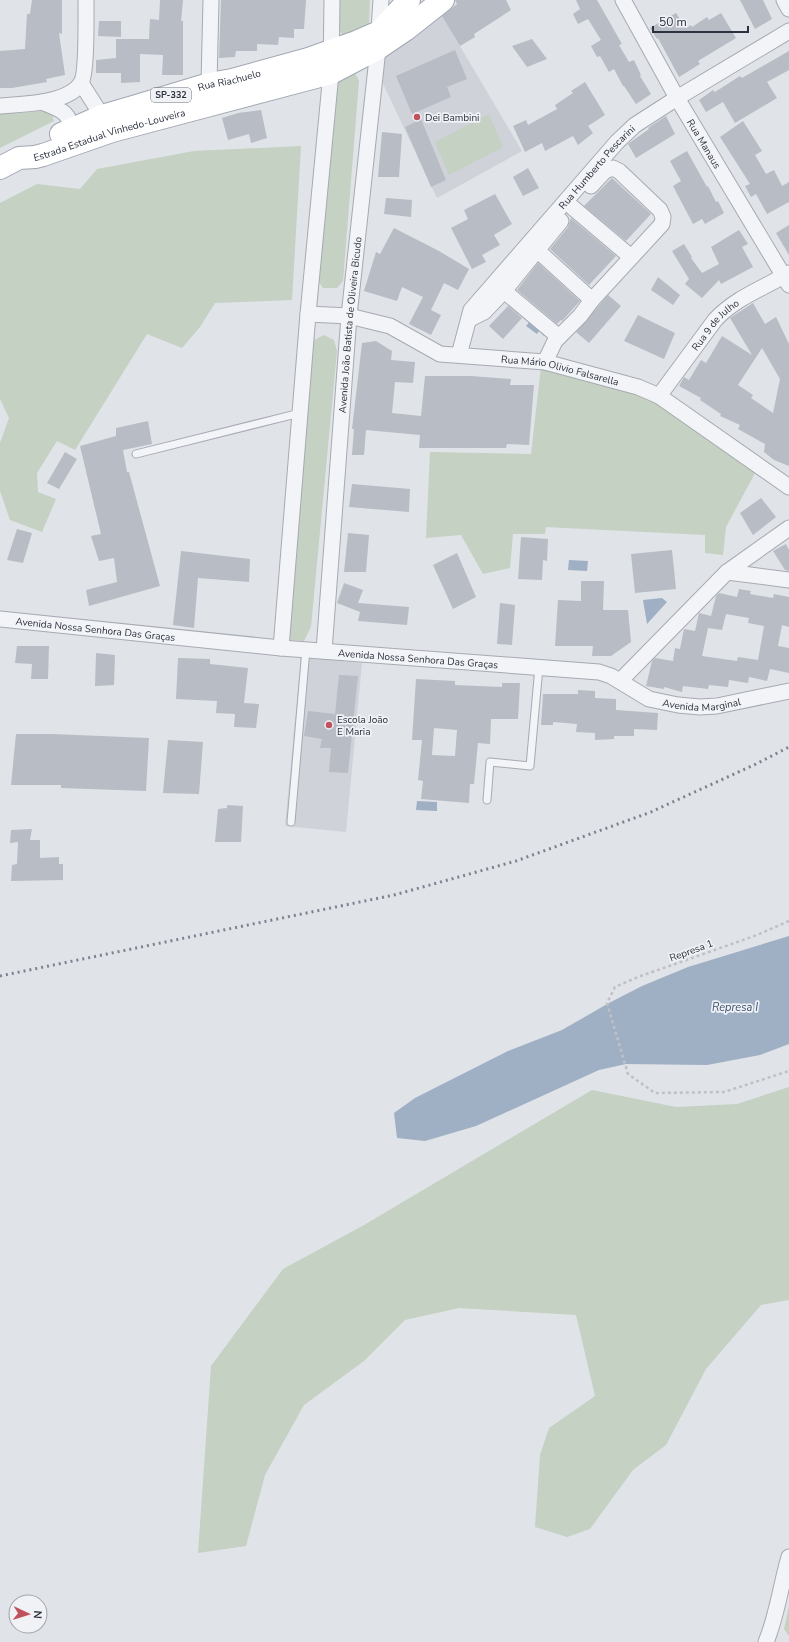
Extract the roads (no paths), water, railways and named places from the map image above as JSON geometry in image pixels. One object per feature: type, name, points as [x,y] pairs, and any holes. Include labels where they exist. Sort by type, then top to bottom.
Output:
[{"type":"main road","name":"Rua Riachuelo","points":[[9,164],[45,142],[102,116],[210,84],[232,80],[331,51],[356,42],[378,40],[409,0]]},
{"type":"main road","name":"SP-332","points":[[378,40],[405,30],[443,0]]},
{"type":"main road","name":"Estrada Estadual Vinhedo-Louveira","points":[[9,164],[35,157],[112,131],[332,73],[378,40]]},
{"type":"street","points":[[0,106],[42,102],[64,96],[74,90],[81,83],[84,68],[86,0]]},
{"type":"street","points":[[210,84],[211,0]]},
{"type":"street","points":[[282,648],[308,314],[332,73],[332,0]]},
{"type":"street","name":"Avenida João Batista de Oliveira Bicudo","points":[[324,650],[349,316],[378,40],[380,0]]},
{"type":"street","name":"Rua Manaus","points":[[623,0],[677,98],[787,278]]},
{"type":"street","points":[[784,0],[789,9]]},
{"type":"street","name":"Rua Humberto Pescarini","points":[[459,355],[470,319],[471,310],[617,142],[635,125],[789,31]]},
{"type":"street","points":[[81,83],[102,116]]},
{"type":"street","points":[[42,102],[70,118],[71,130]]},
{"type":"street","points":[[470,319],[484,312],[504,291],[572,207],[605,171],[613,168],[620,171],[660,210],[664,217],[662,224],[592,300],[580,316],[555,341],[545,362]]},
{"type":"street","points":[[572,207],[631,257]]},
{"type":"street","points":[[537,250],[592,300]]},
{"type":"street","name":"Rua 9 de Julho","points":[[659,396],[724,310],[737,301],[787,278]]},
{"type":"street","points":[[504,291],[559,337]]},
{"type":"street","name":"Rua Mário Olivio Falsarella","points":[[308,314],[349,316],[390,326],[440,354],[545,362],[638,387],[659,396],[789,487]]},
{"type":"street","points":[[620,681],[727,572],[789,528]]},
{"type":"street","points":[[727,572],[789,580]]},
{"type":"street","name":"Avenida Nossa Senhora Das Graças","points":[[0,619],[282,648],[600,672],[620,681]]},
{"type":"street","name":"Avenida Marginal","points":[[620,681],[649,699],[678,705],[700,707],[717,706],[789,691]]},
{"type":"street","points":[[766,1642],[772,1628],[789,1557]]},
{"type":"lane","points":[[136,454],[300,412]]},
{"type":"lane","points":[[291,822],[306,649]]},
{"type":"lane","points":[[486,800],[490,762],[530,766],[539,667]]},
{"type":"water","points":[[532,319],[547,332],[544,336],[539,331],[537,334],[526,326]]},
{"type":"water","points":[[569,560],[588,561],[587,571],[568,570]]},
{"type":"water","points":[[662,598],[667,602],[647,624],[643,600]]},
{"type":"water","points":[[417,801],[437,802],[437,811],[416,810]]},
{"type":"water","name":"Represa I","points":[[789,936],[789,1044],[760,1055],[707,1065],[626,1064],[599,1070],[476,1126],[425,1141],[397,1138],[394,1113],[415,1098],[508,1051],[562,1030],[642,986],[688,967]]},
{"type":"railway","points":[[0,976],[394,895],[516,861],[651,812],[756,764],[789,747]]},
{"type":"place","name":"Dei Bambini","points":[[417,117]]},
{"type":"place","name":"Escola João E Maria","points":[[329,725]]}]
